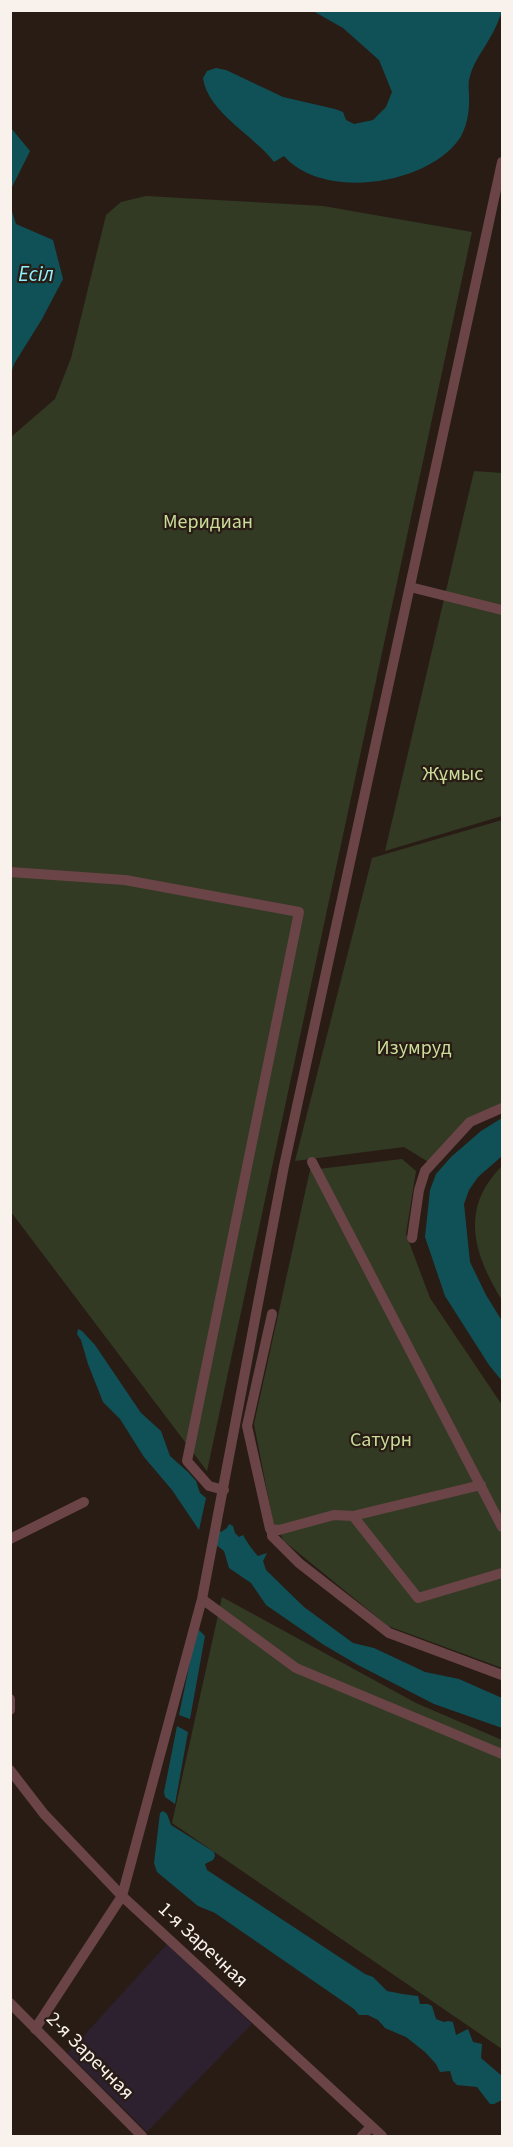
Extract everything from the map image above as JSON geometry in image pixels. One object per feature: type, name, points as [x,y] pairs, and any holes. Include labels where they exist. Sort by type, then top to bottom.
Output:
[{"type":"street","points":[[35,2029],[122,1896],[202,1599],[284,1166],[502,162]]},
{"type":"street","points":[[410,587],[502,609]]},
{"type":"street","points":[[10,872],[125,880],[299,912],[187,1461],[209,1486],[224,1490]]},
{"type":"street","points":[[412,1239],[419,1190],[425,1171],[470,1122],[502,1108]]},
{"type":"street","points":[[312,1162],[502,1527]]},
{"type":"street","points":[[272,1314],[247,1426],[272,1536],[299,1563],[389,1633],[502,1675]]},
{"type":"street","points":[[272,1530],[334,1515],[352,1516],[481,1485]]},
{"type":"street","points":[[10,1539],[84,1502]]},
{"type":"street","points":[[352,1516],[418,1598],[502,1574]]},
{"type":"street","points":[[202,1599],[296,1668],[502,1754]]},
{"type":"street","points":[[10,1699],[10,1710]]},
{"type":"street","name":"1-я Заречная","points":[[11,1774],[44,1814],[122,1896],[382,2136]]},
{"type":"street","name":"2-я Заречная","points":[[10,2003],[142,2136]]},
{"type":"street","points":[[362,2136],[371,2127]]},
{"type":"shaded area","points":[[167,1944],[252,2024],[147,2132],[68,2053]]},
{"type":"green space","name":"Меридиан","points":[[146,196],[323,206],[472,232],[207,1471],[11,1212],[11,437],[55,399],[71,358],[106,215],[121,202]]},
{"type":"green space","name":"Жұмыс","points":[[474,471],[502,473],[502,816],[385,851]]},
{"type":"green space","name":"Изумруд","points":[[502,820],[502,1105],[468,1120],[430,1163],[404,1147],[295,1161],[372,858]]},
{"type":"green space","name":"Сатурн","points":[[402,1159],[416,1171],[406,1234],[430,1298],[502,1405],[502,1668],[388,1626],[284,1541],[273,1522],[254,1424],[310,1170]]},
{"type":"green space","points":[[502,1166],[502,1300],[484,1266],[475,1232],[480,1199],[489,1182]]},
{"type":"green space","points":[[222,1597],[416,1703],[502,1740],[502,2049],[172,1823]]},
{"type":"water","points":[[313,11],[502,11],[470,76],[467,121],[464,130],[460,138],[445,154],[424,167],[401,176],[375,182],[323,179],[301,170],[284,156],[274,162],[222,113],[207,91],[203,78],[207,71],[216,68],[226,70],[283,97],[343,112],[346,120],[354,124],[373,120],[386,107],[392,92],[379,60],[343,28]]},
{"type":"water","points":[[11,128],[30,151],[11,189]]},
{"type":"water","name":"Есіл","points":[[11,208],[16,224],[53,240],[63,279],[14,364],[11,374]]},
{"type":"water","points":[[502,1118],[502,1156],[478,1177],[469,1190],[464,1204],[470,1262],[502,1321],[502,1381],[489,1365],[445,1296],[425,1237],[430,1190],[436,1174],[451,1157],[481,1131]]},
{"type":"water","points":[[78,1329],[95,1345],[141,1413],[161,1431],[170,1456],[196,1481],[200,1493],[206,1498],[199,1530],[172,1490],[144,1457],[120,1419],[103,1402],[77,1334]]},
{"type":"water","points":[[229,1524],[233,1526],[239,1537],[243,1535],[258,1556],[267,1553],[263,1561],[266,1570],[304,1607],[353,1643],[374,1648],[425,1672],[459,1679],[502,1698],[502,1728],[434,1704],[358,1665],[324,1645],[266,1605],[251,1583],[229,1568],[224,1551],[215,1544],[218,1530],[221,1532]]},
{"type":"water","points":[[199,1630],[205,1636],[190,1719],[179,1715],[195,1638]]},
{"type":"water","points":[[177,1726],[188,1732],[175,1804],[165,1797],[164,1792]]},
{"type":"water","points":[[163,1811],[167,1814],[171,1825],[214,1852],[213,1860],[205,1864],[207,1870],[365,1974],[373,1977],[387,1991],[418,1996],[420,2004],[432,2006],[436,2019],[453,2022],[456,2035],[468,2029],[473,2042],[482,2044],[481,2058],[502,2076],[502,2100],[490,2104],[477,2087],[457,2085],[450,2071],[440,2072],[425,2052],[406,2037],[385,2028],[378,2020],[368,2015],[359,2015],[354,2009],[215,1913],[198,1906],[157,1872],[154,1863],[160,1813]]}]
